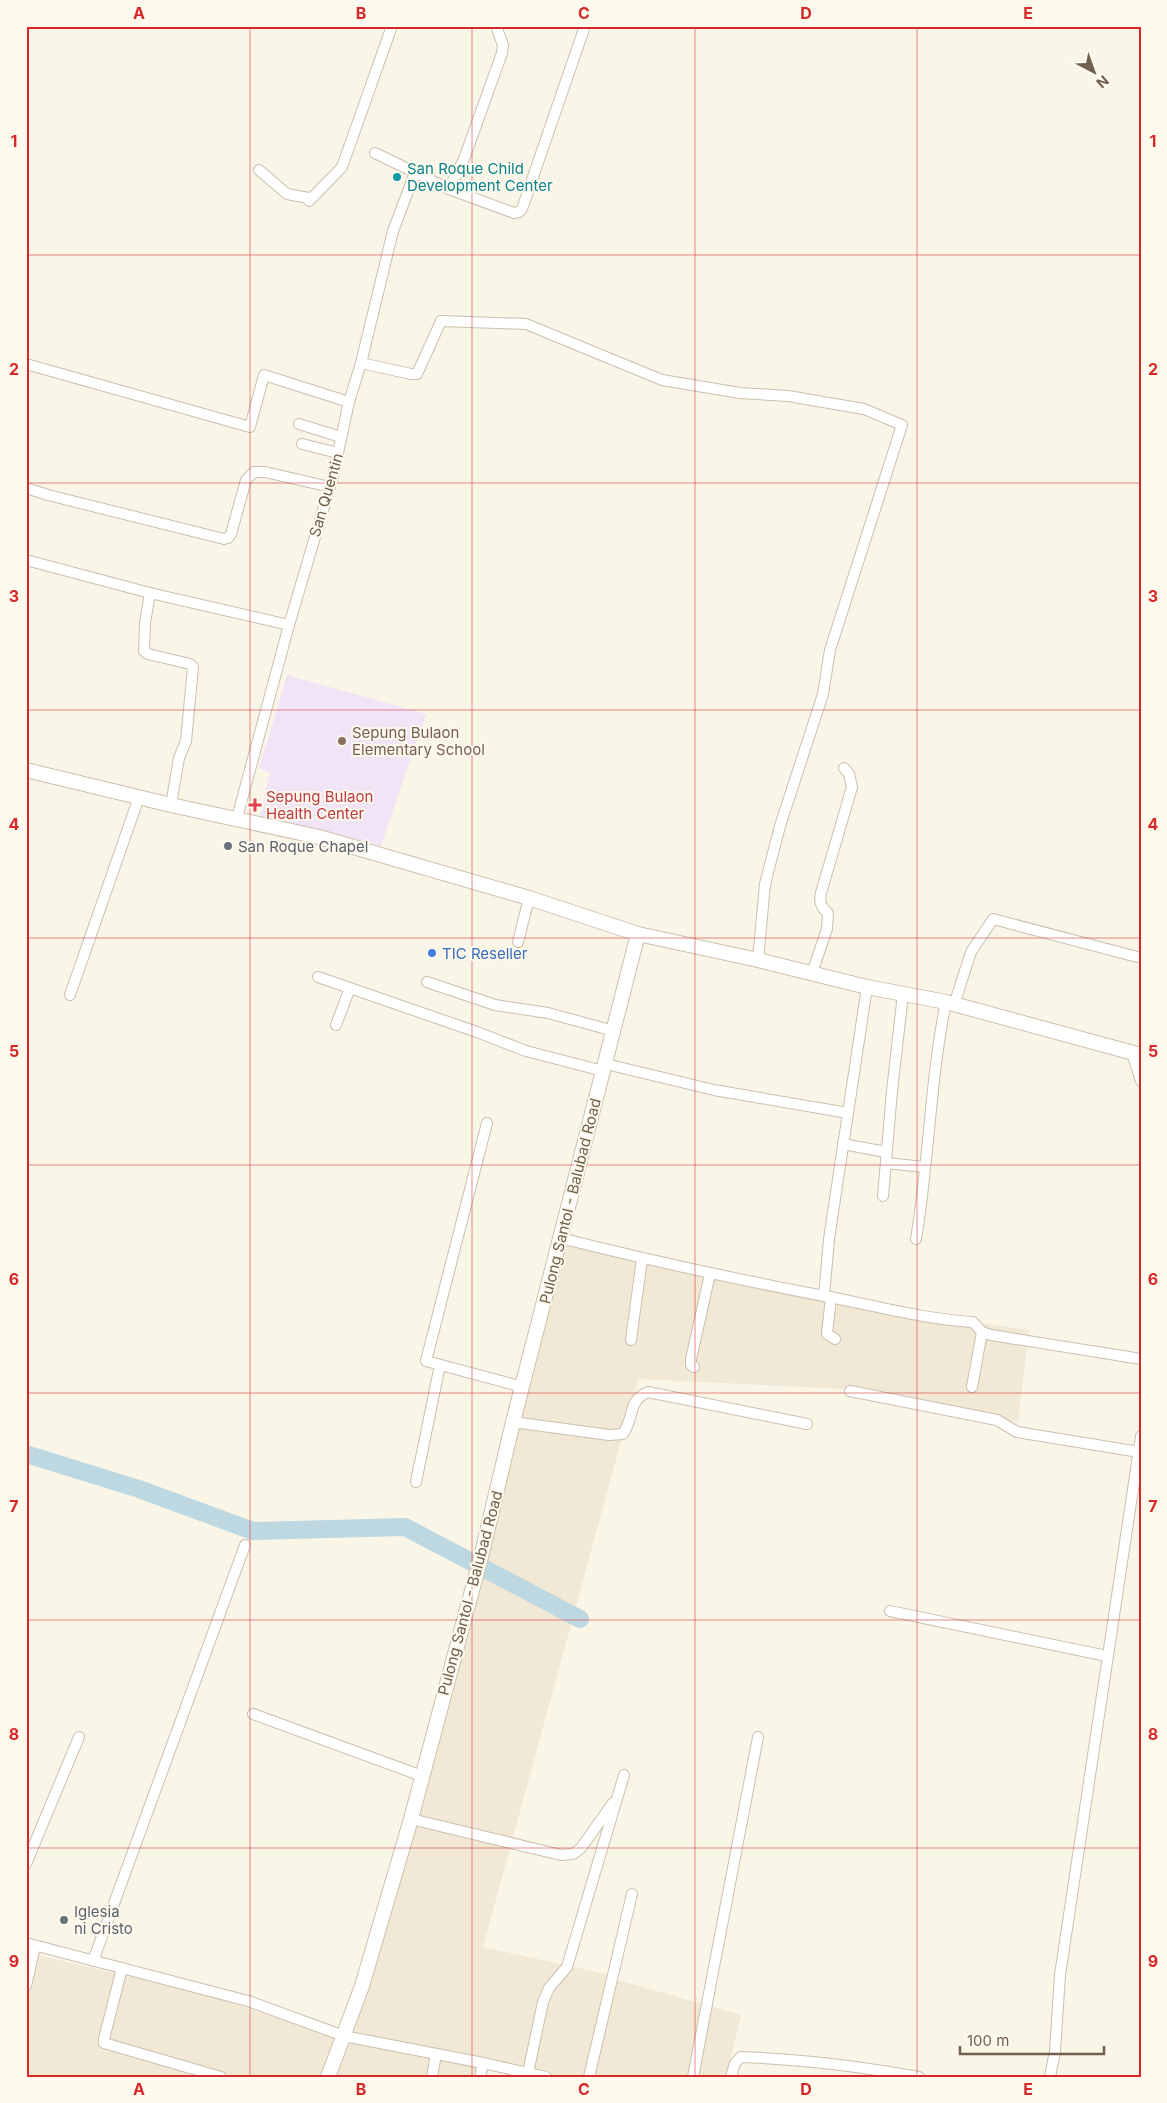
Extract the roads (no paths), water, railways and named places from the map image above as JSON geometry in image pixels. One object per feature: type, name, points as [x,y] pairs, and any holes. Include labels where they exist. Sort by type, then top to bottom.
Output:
[{"type":"street","points":[[259,170],[287,194],[309,198],[309,200],[342,166],[392,26]]},
{"type":"street","points":[[449,188],[464,159],[502,53],[503,45],[496,26]]},
{"type":"street","points":[[375,153],[449,188],[514,213],[519,212],[585,26]]},
{"type":"street","name":"San Quentin","points":[[237,818],[289,625],[330,487],[349,402],[361,363],[393,231],[415,173]]},
{"type":"street","points":[[361,363],[417,374],[442,321],[526,324],[662,380],[740,393],[788,396],[864,409],[902,426],[830,650],[823,694],[780,826],[765,884],[758,960]]},
{"type":"street","points":[[26,364],[250,427],[264,375],[349,402]]},
{"type":"street","points":[[299,424],[341,437]]},
{"type":"street","points":[[302,444],[338,453]]},
{"type":"street","points":[[26,488],[85,505],[224,539],[228,538],[231,534],[246,480],[254,472],[265,472],[330,487]]},
{"type":"street","points":[[26,560],[150,593],[289,625]]},
{"type":"street","points":[[150,593],[145,623],[144,651],[148,654],[190,664],[193,667],[186,741],[179,758],[171,805]]},
{"type":"street","points":[[812,973],[827,929],[828,913],[823,910],[821,893],[852,787],[849,774],[844,768]]},
{"type":"street","points":[[26,770],[171,805],[319,837],[529,898],[638,934],[758,960],[867,987],[950,1004],[1137,1054],[1141,1081]]},
{"type":"street","points":[[70,995],[139,797]]},
{"type":"street","points":[[518,942],[529,898]]},
{"type":"street","points":[[916,1239],[925,1189],[924,1167],[941,1030],[971,952],[993,919],[1141,958]]},
{"type":"street","name":"Pulong Santol - Balubad Road","points":[[328,2077],[362,1986],[411,1819],[482,1553],[513,1422],[638,934]]},
{"type":"street","points":[[318,977],[526,1051],[714,1090],[848,1113]]},
{"type":"street","points":[[427,982],[494,1005],[548,1013],[614,1031]]},
{"type":"street","points":[[835,1339],[827,1334],[829,1239],[867,987]]},
{"type":"street","points":[[336,1025],[350,988]]},
{"type":"street","points":[[883,1196],[903,994]]},
{"type":"street","points":[[487,1123],[426,1361],[523,1387]]},
{"type":"street","points":[[844,1144],[886,1158],[924,1167]]},
{"type":"street","points":[[560,1238],[710,1274],[919,1315],[973,1322],[982,1332],[1141,1359]]},
{"type":"street","points":[[632,1340],[642,1259]]},
{"type":"street","points":[[694,1367],[691,1365],[690,1359],[710,1274]]},
{"type":"street","points":[[972,1388],[982,1332]]},
{"type":"street","points":[[416,1482],[440,1365]]},
{"type":"street","points":[[850,1391],[997,1420],[1017,1432],[1139,1452]]},
{"type":"street","points":[[513,1422],[609,1435],[623,1434],[630,1425],[634,1402],[640,1395],[648,1392],[807,1424]]},
{"type":"street","points":[[1050,2077],[1055,2052],[1060,1975],[1141,1436]]},
{"type":"street","points":[[93,1961],[244,1545]]},
{"type":"street","points":[[890,1611],[1107,1656]]},
{"type":"street","points":[[253,1714],[422,1776]]},
{"type":"street","points":[[26,1864],[79,1737]]},
{"type":"street","points":[[693,2077],[758,1737]]},
{"type":"street","points":[[528,2073],[543,2002],[548,1988],[567,1967],[624,1775]]},
{"type":"street","points":[[411,1819],[561,1855],[573,1854],[581,1848],[618,1796]]},
{"type":"street","points":[[589,2077],[632,1894]]},
{"type":"street","points":[[26,1986],[31,1945],[248,2001],[344,2036],[483,2062],[546,2077]]},
{"type":"street","points":[[122,1968],[104,2044],[221,2077]]},
{"type":"street","points":[[432,2077],[436,2054]]},
{"type":"street","points":[[731,2077],[735,2063],[742,2057],[789,2058],[849,2064],[919,2077]]},
{"type":"street","points":[[480,2077],[483,2062]]},
{"type":"waterway","points":[[26,1454],[139,1489],[253,1531],[405,1527],[580,1619]]},
{"type":"place","name":"San Roque Child Development Center","points":[[397,177]]},
{"type":"place","name":"Sepung Bulaon Elementary School","points":[[342,741]]},
{"type":"place","name":"Sepung Bulaon Health Center","points":[[255,805]]},
{"type":"place","name":"San Roque Chapel","points":[[228,846]]},
{"type":"place","name":"TIC Reseller","points":[[432,953]]},
{"type":"place","name":"Iglesia ni Cristo","points":[[64,1920]]}]
